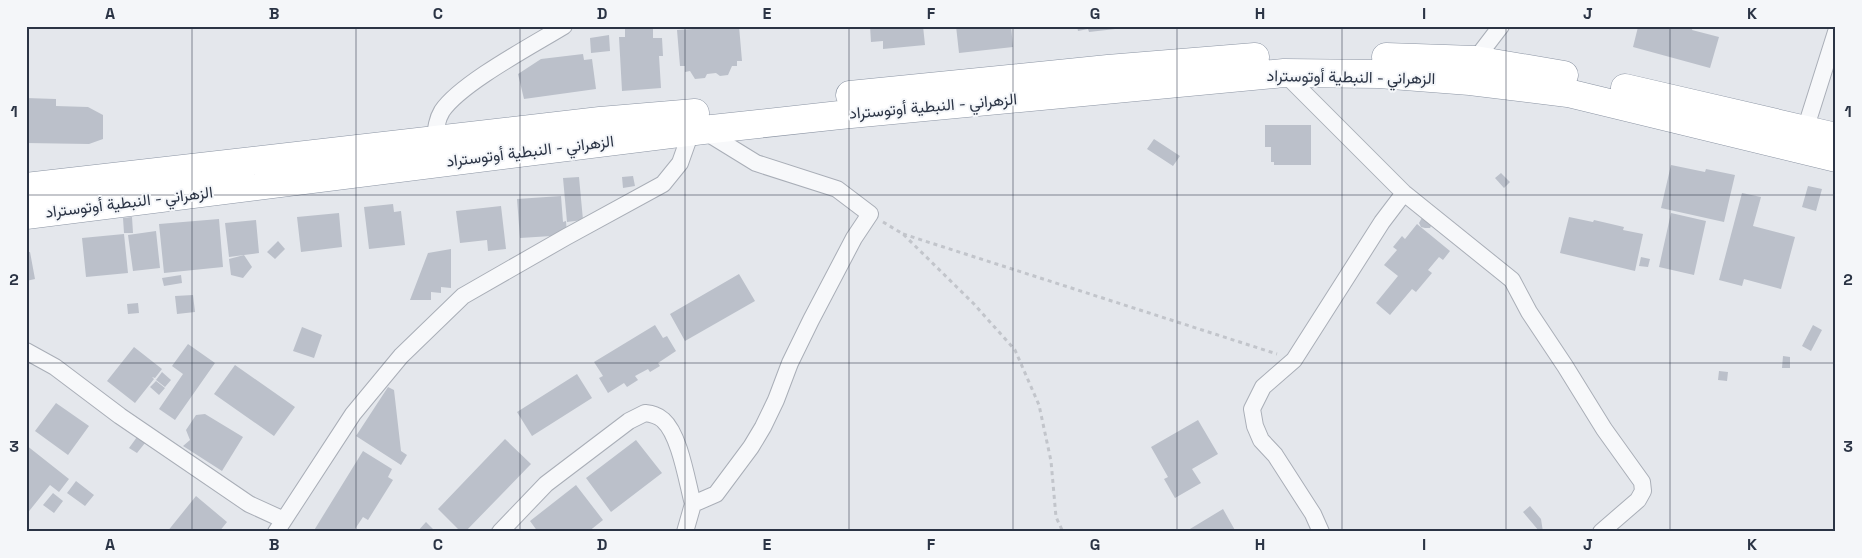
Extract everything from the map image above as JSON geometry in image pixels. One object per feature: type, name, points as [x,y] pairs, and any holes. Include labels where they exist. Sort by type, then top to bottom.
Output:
[{"type":"highway","name":"الزهراني - النبطية أوتوستراد","points":[[682,128],[919,88],[1194,61],[1294,55],[1475,60],[1581,78],[1836,137]]},
{"type":"highway","name":"الزهراني - النبطية أوتوستراد","points":[[26,187],[435,141],[682,128],[1284,73],[1379,74],[1461,80],[1568,93],[1836,158]]},
{"type":"highway","name":"الزهراني - النبطية أوتوستراد","points":[[26,215],[601,131]]},
{"type":"street","points":[[435,141],[436,124],[442,111],[452,99],[484,75],[564,26]]},
{"type":"street","points":[[1475,60],[1501,26]]},
{"type":"street","points":[[1805,130],[1836,32]]},
{"type":"street","points":[[1284,73],[1404,193],[1512,280],[1529,312],[1604,429],[1642,482],[1643,491],[1638,500],[1601,532]]},
{"type":"street","points":[[26,351],[55,367],[120,416],[280,526],[353,414],[401,356],[463,296],[663,184],[680,163],[682,128],[756,163],[837,189],[870,214],[854,238],[811,320],[759,434],[739,465],[716,494],[693,504]]},
{"type":"street","points":[[1321,532],[1313,514],[1280,463],[1261,440],[1255,426],[1252,409],[1264,387],[1294,360],[1382,222],[1404,193]]},
{"type":"street","points":[[500,532],[546,484],[629,420],[645,413],[662,418],[678,445],[693,504],[685,532]]},
{"type":"path","points":[[870,214],[903,234],[1294,360]]},
{"type":"path","points":[[903,234],[974,304],[1015,350],[1039,406],[1051,461],[1056,517],[1063,532]]},
{"type":"building","points":[[625,26],[653,27],[653,38],[662,38],[663,56],[659,56],[661,88],[622,91],[619,37],[625,37]]},
{"type":"building","points":[[739,26],[742,61],[737,61],[737,66],[732,66],[728,75],[707,74],[705,78],[695,79],[690,71],[685,72],[685,66],[680,66],[677,30]]},
{"type":"building","points":[[870,26],[923,26],[925,45],[883,49],[883,41],[871,42]]},
{"type":"building","points":[[956,26],[1011,26],[1013,47],[959,53]]},
{"type":"building","points":[[1077,26],[1124,26],[1124,28],[1089,32],[1088,29],[1078,31]]},
{"type":"building","points":[[1647,26],[1693,26],[1692,30],[1719,37],[1710,68],[1633,47],[1638,27],[1646,29]]},
{"type":"building","points":[[609,35],[610,51],[591,53],[590,38]]},
{"type":"building","points":[[583,54],[584,60],[592,59],[596,89],[524,99],[518,74],[541,59]]},
{"type":"building","points":[[26,98],[56,99],[56,106],[88,107],[103,115],[103,139],[89,144],[26,143]]},
{"type":"building","points":[[1265,125],[1311,125],[1311,165],[1274,165],[1274,162],[1271,162],[1271,147],[1265,147]]},
{"type":"building","points":[[1154,139],[1180,156],[1173,166],[1147,149]]},
{"type":"building","points":[[1671,165],[1705,172],[1706,169],[1735,175],[1724,222],[1661,208]]},
{"type":"building","points":[[1501,173],[1510,182],[1504,188],[1495,178]]},
{"type":"building","points":[[633,176],[635,186],[623,188],[622,177]]},
{"type":"building","points":[[579,177],[583,220],[567,222],[563,178]]},
{"type":"building","points":[[1808,186],[1822,189],[1816,211],[1802,207]]},
{"type":"building","points":[[1742,193],[1761,197],[1753,226],[1795,237],[1781,289],[1744,279],[1742,286],[1719,280]]},
{"type":"building","points":[[561,196],[563,222],[566,221],[567,235],[520,238],[517,199]]},
{"type":"building","points":[[393,204],[394,212],[401,211],[405,245],[369,249],[364,207]]},
{"type":"building","points":[[501,206],[506,249],[488,251],[487,240],[460,243],[456,211]]},
{"type":"building","points":[[339,213],[342,247],[301,252],[297,217]]},
{"type":"building","points":[[1671,213],[1706,221],[1694,275],[1659,267]]},
{"type":"building","points":[[1423,216],[1432,224],[1430,228],[1421,227],[1419,223]]},
{"type":"building","points":[[132,217],[133,233],[124,233],[123,218]]},
{"type":"building","points":[[1569,217],[1593,222],[1594,220],[1624,227],[1623,230],[1643,234],[1635,271],[1560,253]]},
{"type":"building","points":[[219,219],[223,267],[164,273],[159,224]]},
{"type":"building","points":[[256,220],[259,253],[229,257],[225,223]]},
{"type":"building","points":[[1417,224],[1450,251],[1443,260],[1439,257],[1428,270],[1432,273],[1416,292],[1412,289],[1390,315],[1376,303],[1398,276],[1384,265],[1397,250],[1393,247],[1402,236],[1405,239]]},
{"type":"building","points":[[156,231],[160,268],[133,271],[128,235]]},
{"type":"building","points":[[124,234],[128,273],[86,277],[82,238]]},
{"type":"building","points":[[278,241],[285,249],[275,259],[267,252]]},
{"type":"building","points":[[451,249],[451,288],[441,287],[441,293],[431,292],[431,300],[410,300],[428,253]]},
{"type":"building","points":[[26,252],[30,252],[35,279],[26,281]]},
{"type":"building","points":[[244,255],[252,267],[243,278],[231,275],[229,259]]},
{"type":"building","points":[[1641,257],[1650,259],[1648,267],[1639,266]]},
{"type":"building","points":[[739,274],[755,301],[685,341],[670,314]]},
{"type":"building","points":[[181,275],[182,283],[164,286],[162,278]]},
{"type":"building","points":[[193,295],[195,312],[177,314],[175,296]]},
{"type":"building","points":[[138,303],[139,313],[128,314],[127,304]]},
{"type":"building","points":[[655,325],[663,338],[667,336],[676,351],[658,363],[660,366],[650,372],[648,369],[635,376],[638,380],[627,387],[624,383],[608,393],[599,378],[603,376],[594,362]]},
{"type":"building","points":[[1813,325],[1822,330],[1811,351],[1802,346]]},
{"type":"building","points":[[302,327],[322,335],[314,358],[293,351]]},
{"type":"building","points":[[188,344],[215,363],[175,420],[159,409],[183,374],[172,366]]},
{"type":"building","points":[[134,347],[162,369],[155,378],[152,377],[154,379],[135,403],[107,381]]},
{"type":"building","points":[[1783,356],[1790,357],[1790,368],[1782,368]]},
{"type":"building","points":[[235,365],[295,407],[274,436],[214,394]]},
{"type":"building","points":[[1719,371],[1728,372],[1727,381],[1718,380]]},
{"type":"building","points":[[162,372],[171,380],[165,387],[156,380]]},
{"type":"building","points":[[577,374],[592,398],[532,436],[517,412]]},
{"type":"building","points":[[156,381],[165,388],[159,395],[150,387]]},
{"type":"building","points":[[388,387],[394,390],[401,451],[407,455],[401,465],[356,436]]},
{"type":"building","points":[[56,403],[89,426],[68,455],[35,431]]},
{"type":"building","points":[[205,414],[243,437],[222,471],[183,446],[190,440],[186,430],[196,415]]},
{"type":"building","points":[[1198,420],[1218,454],[1192,469],[1201,483],[1175,498],[1164,479],[1168,477],[1151,447]]},
{"type":"building","points":[[137,437],[145,443],[137,453],[129,448]]},
{"type":"building","points":[[505,439],[531,464],[465,532],[461,532],[438,509]]},
{"type":"building","points":[[636,440],[662,473],[611,512],[586,478]]},
{"type":"building","points":[[26,445],[69,479],[59,492],[50,485],[26,515]]},
{"type":"building","points":[[363,451],[392,469],[388,477],[393,480],[368,520],[363,517],[353,532],[313,532]]},
{"type":"building","points":[[76,481],[94,495],[85,506],[67,493]]},
{"type":"building","points":[[576,485],[603,520],[588,532],[538,532],[530,521]]},
{"type":"building","points":[[53,493],[63,501],[54,513],[43,505]]},
{"type":"building","points":[[196,496],[227,522],[219,532],[167,532]]},
{"type":"building","points":[[1530,506],[1541,519],[1543,532],[1538,532],[1523,512]]},
{"type":"building","points":[[1223,509],[1236,532],[1185,532]]},
{"type":"building","points":[[426,522],[436,532],[417,532]]}]
